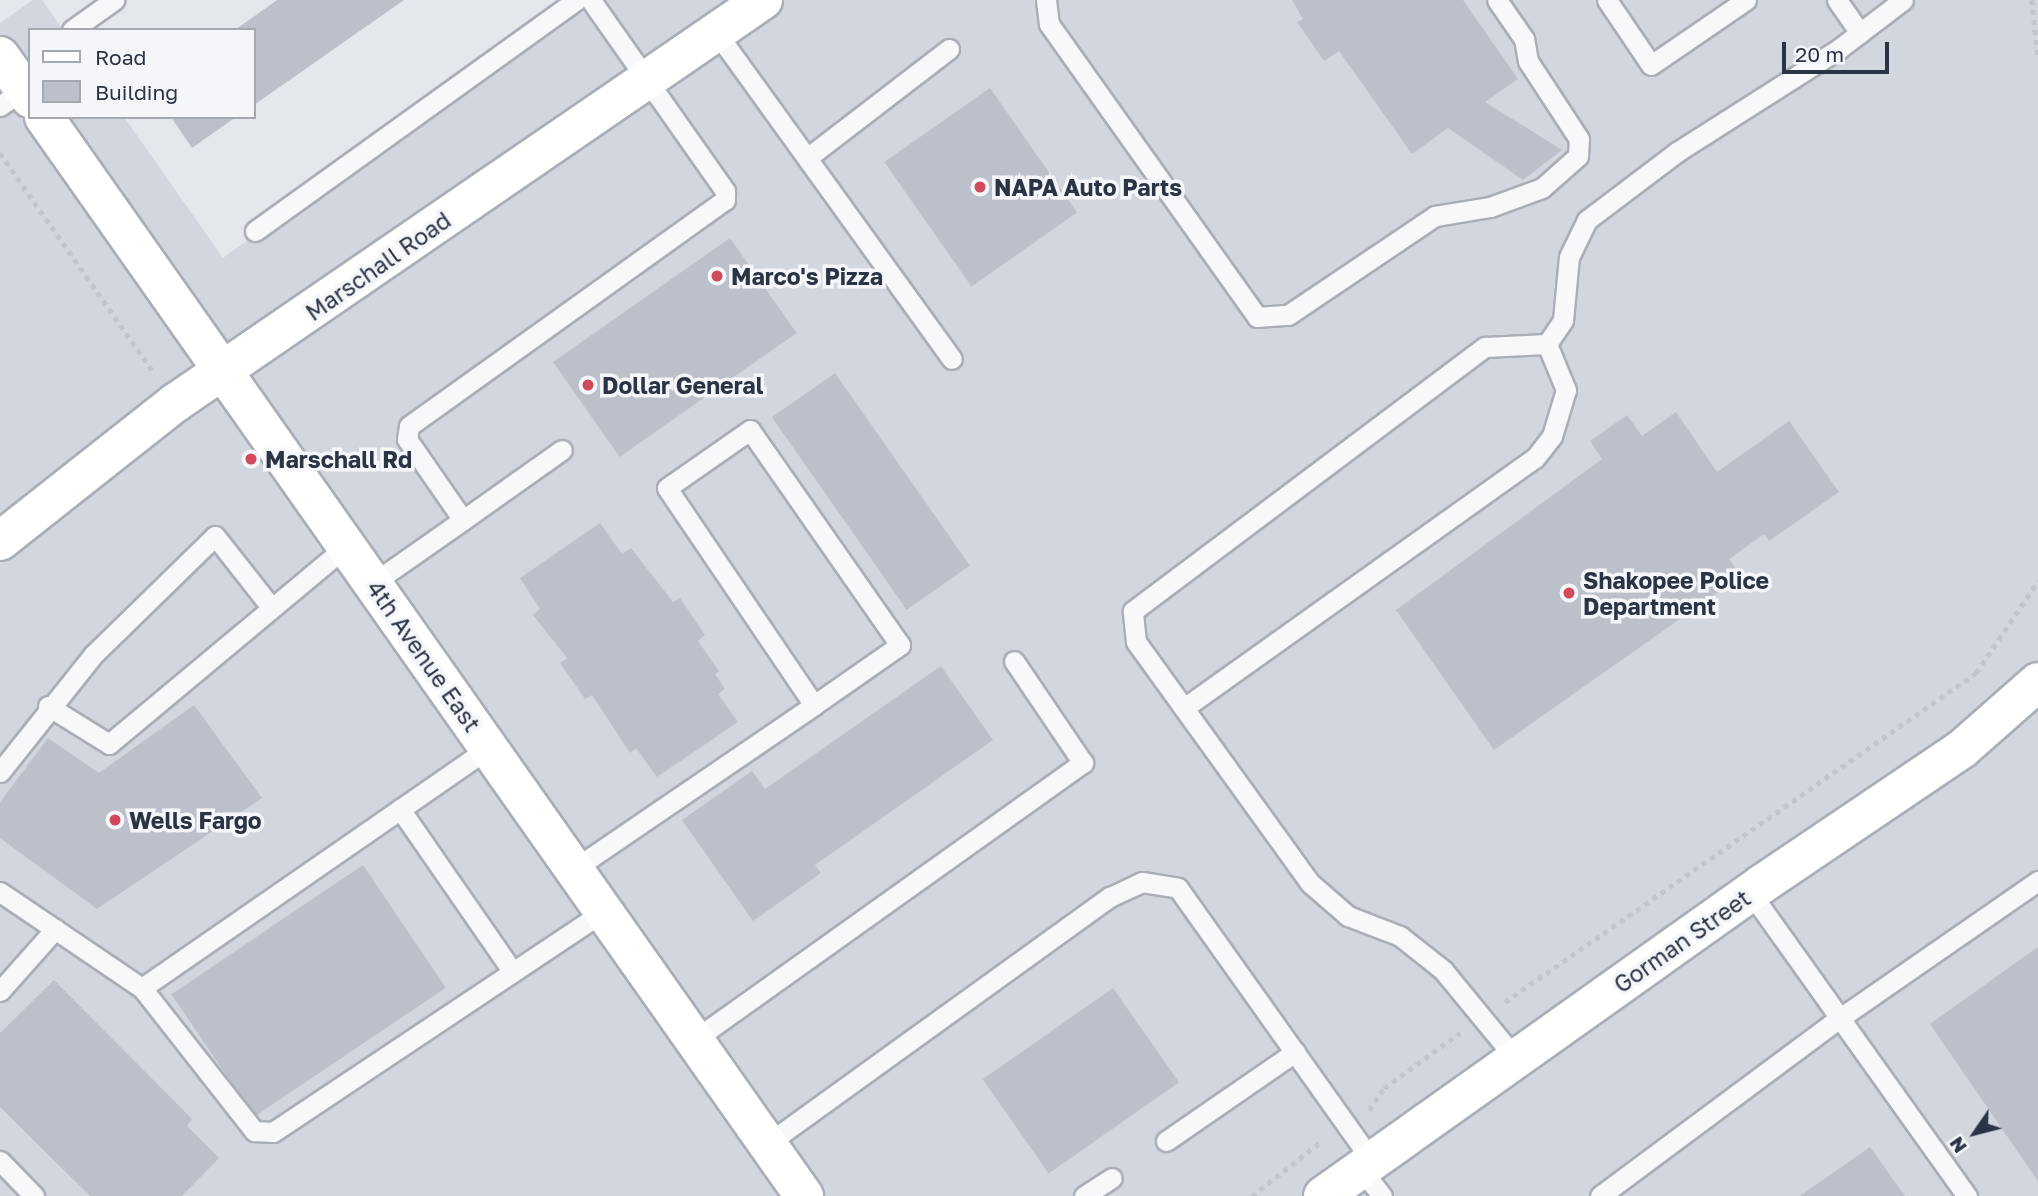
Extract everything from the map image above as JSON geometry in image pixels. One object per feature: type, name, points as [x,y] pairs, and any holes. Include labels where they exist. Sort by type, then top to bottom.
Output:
[{"type":"street","name":"Marschall Road","points":[[0,541],[175,403],[224,372],[716,32],[752,3]]},
{"type":"street","name":"4th Avenue East","points":[[44,119],[804,1196]]},
{"type":"street","name":"Gorman Street","points":[[1323,1196],[1372,1175],[1516,1059],[1750,892],[1962,749],[2038,682]]},
{"type":"lane","points":[[75,28],[114,0]]},
{"type":"lane","points":[[255,231],[577,0]]},
{"type":"lane","points":[[463,520],[407,439],[410,426],[725,200],[724,191],[591,0]]},
{"type":"lane","points":[[1046,0],[1049,24],[1257,317],[1288,315],[1436,216],[1490,207],[1542,188],[1578,156],[1579,139],[1528,61],[1524,39],[1497,0]]},
{"type":"lane","points":[[1607,0],[1651,65],[1746,0]]},
{"type":"lane","points":[[1837,0],[1860,33]]},
{"type":"lane","points":[[1546,344],[1563,320],[1569,257],[1587,220],[1676,152],[1860,33],[1903,0]]},
{"type":"lane","points":[[716,32],[952,359]]},
{"type":"lane","points":[[807,158],[949,48]]},
{"type":"lane","points":[[1516,1059],[1485,1016],[1443,970],[1400,936],[1348,916],[1310,883],[1136,642],[1133,611],[1485,347],[1546,344]]},
{"type":"lane","points":[[1184,708],[1535,458],[1552,436],[1566,390],[1546,344]]},
{"type":"lane","points":[[574,869],[814,705],[900,645],[750,430],[667,488],[814,705]]},
{"type":"lane","points":[[373,583],[562,450]]},
{"type":"lane","points":[[0,772],[48,706],[215,536],[270,606]]},
{"type":"lane","points":[[48,706],[109,744],[270,606],[347,546]]},
{"type":"lane","points":[[694,1041],[1083,763],[1014,661]]},
{"type":"lane","points":[[142,988],[488,748]]},
{"type":"lane","points":[[400,809],[513,972]]},
{"type":"lane","points":[[1600,1196],[1840,1018],[2038,881]]},
{"type":"lane","points":[[767,1144],[1110,897],[1142,882],[1178,888],[1350,1129],[1372,1175]]},
{"type":"lane","points":[[0,892],[142,988],[254,1131],[273,1132],[604,911]]},
{"type":"lane","points":[[1750,892],[1967,1196]]},
{"type":"lane","points":[[0,991],[55,929]]},
{"type":"lane","points":[[1166,1141],[1295,1052]]},
{"type":"lane","points":[[0,1161],[34,1196]]},
{"type":"lane","points":[[1084,1196],[1112,1178]]},
{"type":"path","points":[[2032,0],[2038,56]]},
{"type":"path","points":[[0,153],[175,403]]},
{"type":"path","points":[[1252,1196],[1324,1139],[1350,1129],[1363,1119],[1384,1088],[1976,673],[2038,581]]},
{"type":"shaded area","points":[[33,0],[42,0],[62,28],[28,28],[28,119],[125,119],[223,258],[575,0],[2038,0],[2038,1196],[0,1196],[0,23]]},
{"type":"building","points":[[277,0],[404,0],[256,104],[256,28],[238,28]]},
{"type":"building","points":[[1292,0],[1463,0],[1518,79],[1485,102],[1562,150],[1523,180],[1448,128],[1412,154],[1339,51],[1324,61],[1297,22],[1303,19]]},
{"type":"building","name":"NAPA Auto Parts","points":[[990,88],[1077,213],[972,287],[884,162]]},
{"type":"building","points":[[172,119],[233,119],[192,148]]},
{"type":"building","points":[[730,238],[797,333],[620,457],[553,362]]},
{"type":"building","points":[[835,373],[970,566],[907,610],[772,417]]},
{"type":"building","name":"Shakopee Police Department","points":[[1676,412],[1717,472],[1789,421],[1839,492],[1769,541],[1764,534],[1729,559],[1741,576],[1494,750],[1396,610],[1602,459],[1590,441],[1627,415],[1642,436]]},
{"type":"building","points":[[600,523],[622,554],[631,548],[673,602],[680,598],[705,635],[698,641],[719,671],[715,674],[725,689],[718,694],[738,722],[657,777],[636,748],[630,753],[592,695],[585,699],[560,663],[567,658],[533,615],[540,609],[520,578]]},
{"type":"building","points":[[941,666],[993,740],[815,865],[821,873],[753,921],[682,820],[752,771],[765,789]]},
{"type":"building","name":"Wells Fargo","points":[[194,705],[262,798],[97,909],[0,838],[0,802],[48,738],[99,773]]},
{"type":"building","points":[[363,865],[446,988],[254,1117],[171,994]]},
{"type":"building","points":[[2038,947],[2038,1181],[1930,1024]]},
{"type":"building","points":[[54,980],[192,1119],[187,1126],[219,1158],[182,1196],[90,1196],[0,1107],[0,1033]]},
{"type":"building","points":[[1113,988],[1179,1082],[1049,1173],[983,1079]]},
{"type":"building","points":[[1870,1147],[1905,1196],[1800,1196]]},
{"type":"place","name":"NAPA Auto Parts","points":[[980,187]]},
{"type":"place","name":"Marco's Pizza","points":[[717,276]]},
{"type":"place","name":"Dollar General","points":[[588,385]]},
{"type":"place","name":"Marschall Rd","points":[[251,459]]},
{"type":"place","name":"Shakopee Police Department","points":[[1569,593]]},
{"type":"place","name":"Wells Fargo","points":[[115,820]]}]
